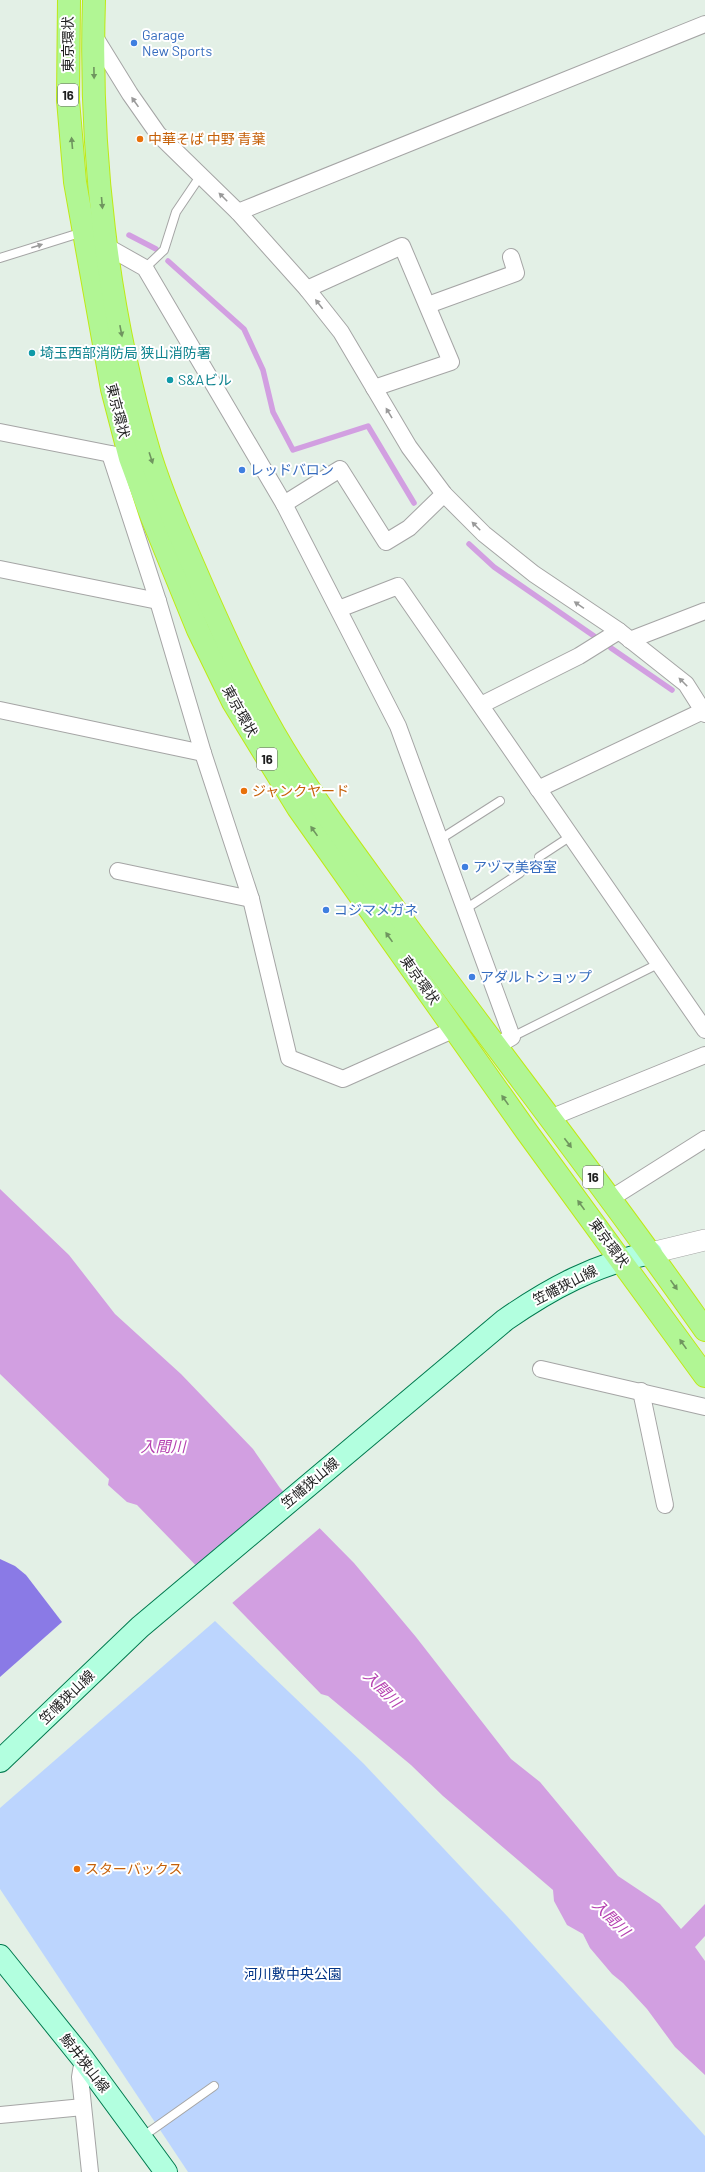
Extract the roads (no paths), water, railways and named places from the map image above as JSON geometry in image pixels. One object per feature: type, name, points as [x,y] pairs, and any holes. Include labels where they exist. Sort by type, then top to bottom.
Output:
[{"type":"highway","name":"東京環状","points":[[94,0],[93,34],[95,96],[106,246],[132,386],[151,457],[170,511],[218,624],[252,692],[313,797],[504,1042],[550,1118],[651,1253],[705,1330]]},
{"type":"highway","name":"東京環状","points":[[66,3],[68,100],[75,182],[112,388],[120,456],[198,630],[233,702],[265,757],[298,808],[705,1376]]},
{"type":"main road","name":"笠幡狭山線","points":[[0,1761],[140,1627],[505,1320],[554,1288],[621,1259],[651,1253]]},
{"type":"main road","name":"鯨井狭山線","points":[[0,1956],[83,2059],[166,2172]]},
{"type":"street","points":[[66,3],[93,34],[130,94],[158,134],[238,212],[307,289],[341,332],[409,447],[444,494],[484,534],[534,574],[625,636],[686,684],[704,713],[538,788]]},
{"type":"street","points":[[238,212],[705,24]]},
{"type":"street","points":[[106,246],[145,268],[284,504],[340,609],[398,726],[464,910],[504,1042]]},
{"type":"street","points":[[307,289],[402,246],[451,362],[374,388]]},
{"type":"street","points":[[428,305],[516,273],[511,257]]},
{"type":"street","points":[[0,432],[120,456],[158,602],[203,753],[251,899],[289,1058],[343,1079],[455,1029]]},
{"type":"street","points":[[284,504],[340,469],[386,542],[409,528],[444,494]]},
{"type":"street","points":[[0,569],[158,602]]},
{"type":"street","points":[[340,609],[398,586],[705,1030]]},
{"type":"street","points":[[481,705],[580,656],[625,636],[705,610]]},
{"type":"street","points":[[0,710],[203,753]]},
{"type":"street","points":[[118,871],[251,899]]},
{"type":"street","points":[[550,1118],[705,1055]]},
{"type":"street","points":[[610,1199],[704,1143]]},
{"type":"street","points":[[651,1253],[705,1240]]},
{"type":"street","points":[[541,1369],[705,1407]]},
{"type":"street","points":[[641,1391],[665,1505]]},
{"type":"street","points":[[83,2059],[80,2076],[90,2172]]},
{"type":"street","points":[[0,2115],[83,2107]]},
{"type":"lane","points":[[145,268],[164,250],[176,212],[201,176]]},
{"type":"lane","points":[[0,258],[83,232]]},
{"type":"lane","points":[[439,840],[500,801]]},
{"type":"lane","points":[[539,857],[571,836]]},
{"type":"lane","points":[[464,910],[520,873]]},
{"type":"lane","points":[[504,1042],[660,963]]},
{"type":"lane","points":[[141,2138],[214,2086]]},
{"type":"water","name":"入間川","points":[[0,1189],[69,1255],[115,1314],[181,1374],[253,1449],[280,1488],[354,1563],[416,1637],[511,1759],[540,1782],[618,1876],[660,1904],[681,1929],[705,1904],[705,1936],[695,1947],[705,1961],[705,2075],[675,2047],[647,2009],[623,1983],[612,1974],[590,1948],[583,1934],[567,1925],[554,1901],[553,1890],[443,1796],[411,1765],[328,1696],[321,1694],[137,1505],[127,1502],[108,1485],[109,1479],[0,1374]]},
{"type":"waterway","points":[[129,235],[156,249]]},
{"type":"waterway","points":[[168,261],[244,329],[263,370],[273,412],[293,450],[368,426],[414,503]]},
{"type":"waterway","points":[[469,544],[494,567],[594,636]]},
{"type":"waterway","points":[[611,648],[672,690]]},
{"type":"place","name":"Garage New Sports","points":[[134,43]]},
{"type":"place","name":"中華そば 中野 青葉","points":[[140,139]]},
{"type":"place","name":"埼玉西部消防局 狭山消防署","points":[[32,353]]},
{"type":"place","name":"S&Aビル","points":[[170,380]]},
{"type":"place","name":"レッドバロン","points":[[242,470]]},
{"type":"place","name":"ジャンクヤード","points":[[244,791]]},
{"type":"place","name":"アヅマ美容室","points":[[465,867]]},
{"type":"place","name":"コジマメガネ","points":[[326,910]]},
{"type":"place","name":"アダルトショップ","points":[[472,977]]},
{"type":"place","name":"スターバックス","points":[[77,1869]]},
{"type":"park label","name":"河川敷中央公園","points":[[293,1974]]}]
